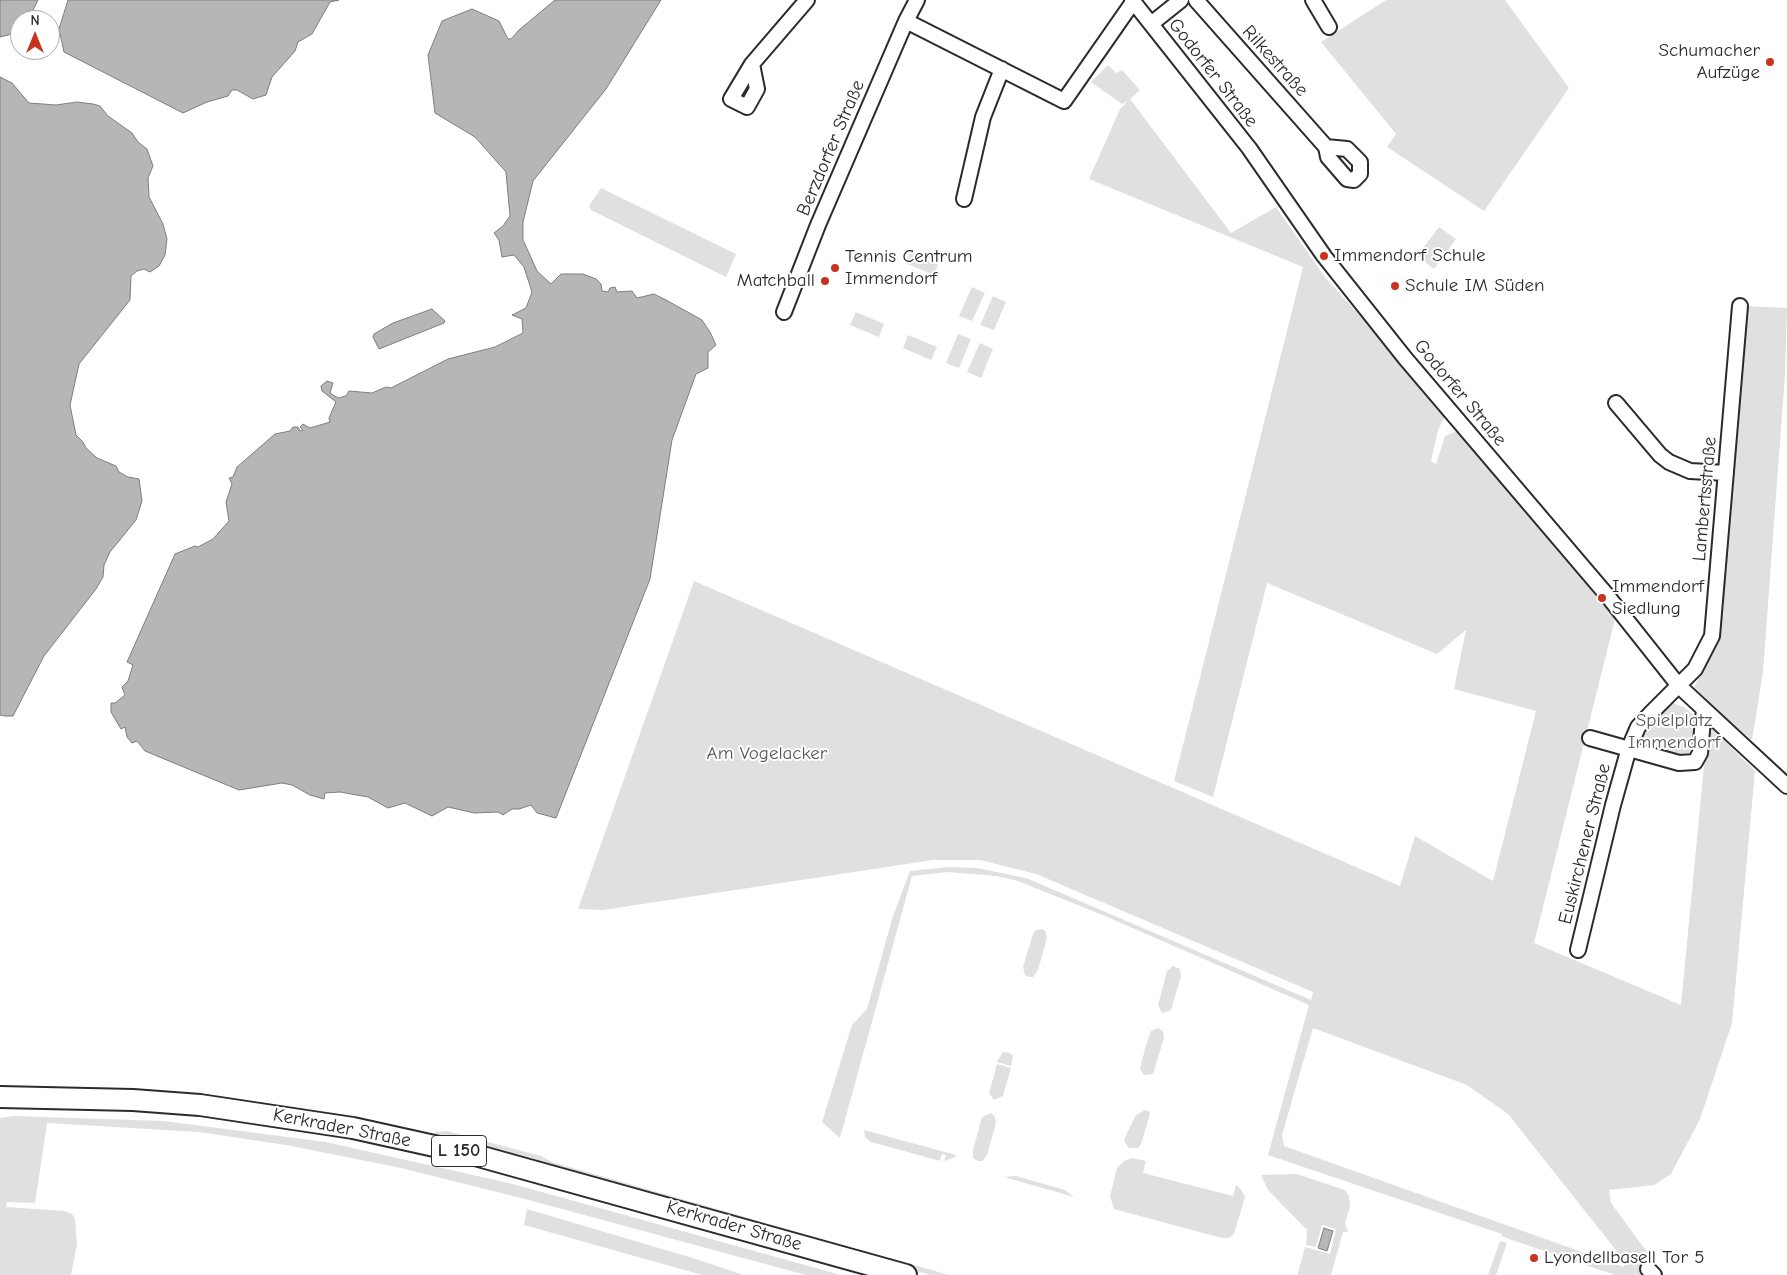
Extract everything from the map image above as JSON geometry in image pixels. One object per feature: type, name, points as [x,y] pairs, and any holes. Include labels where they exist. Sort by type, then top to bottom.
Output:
[{"type":"highway","name":"Kerkrader Straße","points":[[0,1097],[123,1100],[200,1105],[353,1128],[475,1155],[906,1275]]},
{"type":"highway","name":"Kerkrader Straße","points":[[0,1110],[133,1113],[198,1118],[276,1128],[352,1141],[474,1167],[577,1193],[866,1275]]},
{"type":"street","points":[[752,64],[807,0]]},
{"type":"street","name":"Berzdorfer Straße","points":[[784,312],[818,225],[906,21],[917,0]]},
{"type":"street","points":[[1151,24],[1181,0]]},
{"type":"street","name":"Rilkestraße","points":[[1196,0],[1326,147]]},
{"type":"street","points":[[1313,0],[1329,27]]},
{"type":"street","points":[[906,21],[1064,101],[1132,1]]},
{"type":"street","name":"Godorfer Straße","points":[[1132,1],[1249,148],[1324,256],[1393,343],[1606,594],[1679,686],[1787,786]]},
{"type":"street","points":[[964,199],[983,117],[1002,69]]},
{"type":"street","name":"Lambertsstraße","points":[[1679,686],[1695,670],[1712,636],[1740,306]]},
{"type":"street","points":[[1616,402],[1660,455],[1669,462],[1690,471],[1726,474]]},
{"type":"street","name":"Euskirchener Straße","points":[[1578,950],[1612,805],[1629,748],[1638,727],[1679,686]]},
{"type":"street","name":"Euskirchener Straße","points":[[1590,738],[1679,763],[1695,762],[1700,753],[1704,709]]},
{"type":"green space","points":[[1386,0],[1505,0],[1569,88],[1484,211],[1387,147],[1396,134],[1321,42]]},
{"type":"green space","name":"Am Vogelacker","points":[[1108,65],[1116,73],[1122,70],[1140,90],[1130,99],[1231,233],[1276,207],[1325,277],[1383,341],[1445,416],[1438,430],[1431,461],[1436,464],[1445,436],[1457,431],[1615,619],[1534,943],[1681,1005],[1708,724],[1755,771],[1732,1023],[1700,1119],[1671,1174],[1654,1185],[1609,1190],[1611,1203],[1655,1263],[1644,1272],[1646,1275],[1615,1275],[1509,1239],[1502,1236],[1502,1234],[1268,1155],[1309,1005],[1105,916],[1018,881],[997,876],[948,872],[912,876],[840,1138],[822,1122],[852,1025],[867,1009],[893,916],[910,871],[949,867],[977,868],[1026,878],[1311,1000],[1313,992],[1036,874],[980,860],[933,860],[603,910],[578,909],[694,581],[1400,886],[1415,836],[1493,881],[1536,711],[1454,689],[1466,630],[1437,654],[1267,583],[1213,797],[1174,781],[1303,267],[1089,179],[1120,109],[1128,101],[1122,104],[1091,82]],"holes":[[[1313,1028],[1467,1085],[1508,1114],[1623,1259],[1624,1267],[1284,1146],[1282,1135]]]},
{"type":"green space","points":[[601,188],[736,254],[726,277],[591,210],[589,206]]},
{"type":"green space","points":[[1439,227],[1456,239],[1434,269],[1417,256]]},
{"type":"green space","points":[[910,253],[938,265],[934,275],[905,263]]},
{"type":"green space","points":[[972,287],[985,293],[972,321],[959,316]]},
{"type":"green space","points":[[993,296],[1006,302],[994,330],[980,325]]},
{"type":"green space","points":[[1744,306],[1787,308],[1785,374],[1763,672],[1752,740],[1725,718],[1694,687],[1717,645]]},
{"type":"green space","points":[[856,312],[884,324],[879,337],[850,325]]},
{"type":"green space","points":[[958,334],[971,339],[959,368],[946,363]]},
{"type":"green space","points":[[908,335],[937,347],[931,360],[903,348]]},
{"type":"green space","points":[[980,343],[993,349],[981,378],[967,372]]},
{"type":"green space","name":"Spielplatz Immendorf","points":[[1673,703],[1684,707],[1696,717],[1695,749],[1688,757],[1682,758],[1645,748],[1641,744],[1641,739],[1653,721]]},
{"type":"green space","points":[[1042,929],[1045,931],[1047,938],[1038,970],[1033,977],[1029,977],[1025,975],[1023,967],[1033,934],[1036,930]]},
{"type":"green space","points":[[1173,966],[1180,969],[1181,976],[1171,1010],[1162,1013],[1158,1005],[1167,971]]},
{"type":"green space","points":[[1158,1028],[1163,1031],[1164,1038],[1153,1074],[1144,1075],[1140,1069],[1146,1045],[1151,1031]]},
{"type":"green space","points":[[1003,1052],[1010,1053],[1013,1056],[1011,1066],[997,1062]]},
{"type":"green space","points":[[997,1064],[1011,1068],[1003,1096],[994,1100],[989,1093]]},
{"type":"green space","points":[[1145,1110],[1149,1111],[1150,1114],[1141,1144],[1138,1148],[1129,1148],[1124,1141],[1127,1133],[1136,1115]]},
{"type":"green space","points":[[991,1113],[995,1117],[996,1123],[987,1155],[982,1161],[978,1161],[973,1158],[973,1150],[982,1117]]},
{"type":"green space","points":[[13,1116],[164,1121],[326,1142],[513,1184],[841,1275],[806,1275],[525,1199],[401,1168],[286,1145],[199,1132],[47,1123],[35,1203],[7,1202],[6,1207],[64,1211],[72,1214],[75,1219],[77,1244],[71,1275],[0,1275],[0,1118]]},
{"type":"green space","points":[[864,1130],[956,1155],[944,1161],[946,1155],[942,1154],[940,1161],[871,1142],[865,1137]]},
{"type":"green space","points":[[447,1131],[541,1156],[552,1162],[949,1275],[931,1275],[548,1168],[536,1159],[446,1137],[433,1139],[435,1132]]},
{"type":"green space","points":[[1132,1158],[1146,1161],[1143,1173],[1233,1196],[1236,1185],[1245,1197],[1234,1234],[1229,1238],[1222,1238],[1114,1209],[1110,1196],[1117,1168],[1124,1161]]},
{"type":"green space","points":[[1297,1174],[1345,1190],[1349,1196],[1350,1207],[1345,1223],[1348,1232],[1343,1232],[1331,1275],[1298,1275],[1298,1273],[1305,1247],[1330,1254],[1336,1229],[1322,1225],[1316,1247],[1306,1245],[1307,1230],[1268,1190],[1261,1175]]},
{"type":"green space","points":[[1016,1176],[1065,1190],[1074,1197],[1004,1177]]},
{"type":"green space","points":[[527,1209],[744,1275],[702,1275],[524,1225]]},
{"type":"green space","points":[[1500,1241],[1507,1243],[1496,1275],[1488,1275]]},
{"type":"shaded area","points":[[0,0],[38,0],[33,10],[10,10],[10,34],[0,37]]},
{"type":"shaded area","points":[[68,0],[339,0],[330,2],[312,34],[298,42],[295,51],[272,77],[266,95],[253,99],[237,90],[232,90],[228,96],[207,102],[183,113],[64,52],[60,26]]},
{"type":"shaded area","points":[[555,0],[661,0],[606,89],[533,181],[523,222],[523,240],[537,271],[551,284],[561,274],[583,274],[596,279],[601,284],[602,291],[608,292],[610,288],[615,287],[617,292],[632,291],[637,298],[654,294],[702,320],[716,345],[708,352],[708,368],[696,374],[672,440],[650,579],[556,818],[537,813],[531,805],[512,809],[503,815],[498,812],[474,813],[448,807],[432,816],[405,803],[388,808],[368,797],[340,792],[325,793],[324,799],[310,795],[292,785],[282,783],[239,790],[145,751],[137,741],[132,743],[127,737],[125,727],[121,729],[111,712],[111,703],[115,703],[125,695],[122,687],[128,681],[133,665],[127,662],[175,554],[195,546],[198,547],[213,539],[229,521],[226,502],[232,484],[229,478],[233,477],[237,467],[275,434],[290,431],[293,427],[298,427],[300,431],[303,430],[300,427],[303,424],[310,428],[330,422],[329,418],[336,402],[322,391],[321,386],[327,381],[333,383],[330,393],[338,398],[346,396],[349,391],[372,393],[386,387],[391,388],[448,359],[495,347],[523,333],[522,319],[512,315],[526,308],[532,292],[524,267],[514,255],[502,257],[499,240],[494,233],[503,226],[510,216],[506,172],[475,137],[435,113],[428,55],[442,21],[472,9],[499,21],[508,39],[511,39]]},
{"type":"shaded area","points":[[0,77],[12,83],[29,103],[56,105],[77,102],[100,106],[108,116],[132,133],[138,142],[147,149],[153,166],[148,178],[149,197],[163,224],[167,239],[165,255],[159,266],[150,272],[144,269],[137,271],[131,276],[130,300],[79,364],[70,405],[76,435],[86,448],[97,458],[116,466],[119,472],[128,477],[139,479],[142,501],[136,520],[110,552],[104,565],[103,577],[96,589],[44,656],[13,716],[0,715]]},
{"type":"shaded area","points":[[432,309],[445,321],[444,323],[379,349],[373,337],[374,334],[393,323]]},
{"type":"shaded area","points":[[1324,1228],[1333,1231],[1327,1251],[1318,1248]]},
{"type":"place","name":"Schumacher Aufzüge","points":[[1770,62]]},
{"type":"place","name":"Immendorf Schule","points":[[1324,256]]},
{"type":"place","name":"Tennis Centrum Immendorf","points":[[835,268]]},
{"type":"place","name":"Matchball","points":[[825,281]]},
{"type":"place","name":"Schule IM Süden","points":[[1395,286]]},
{"type":"place","name":"Immendorf Siedlung","points":[[1602,598]]},
{"type":"place","name":"Lyondellbasell Tor 5","points":[[1534,1258]]}]
